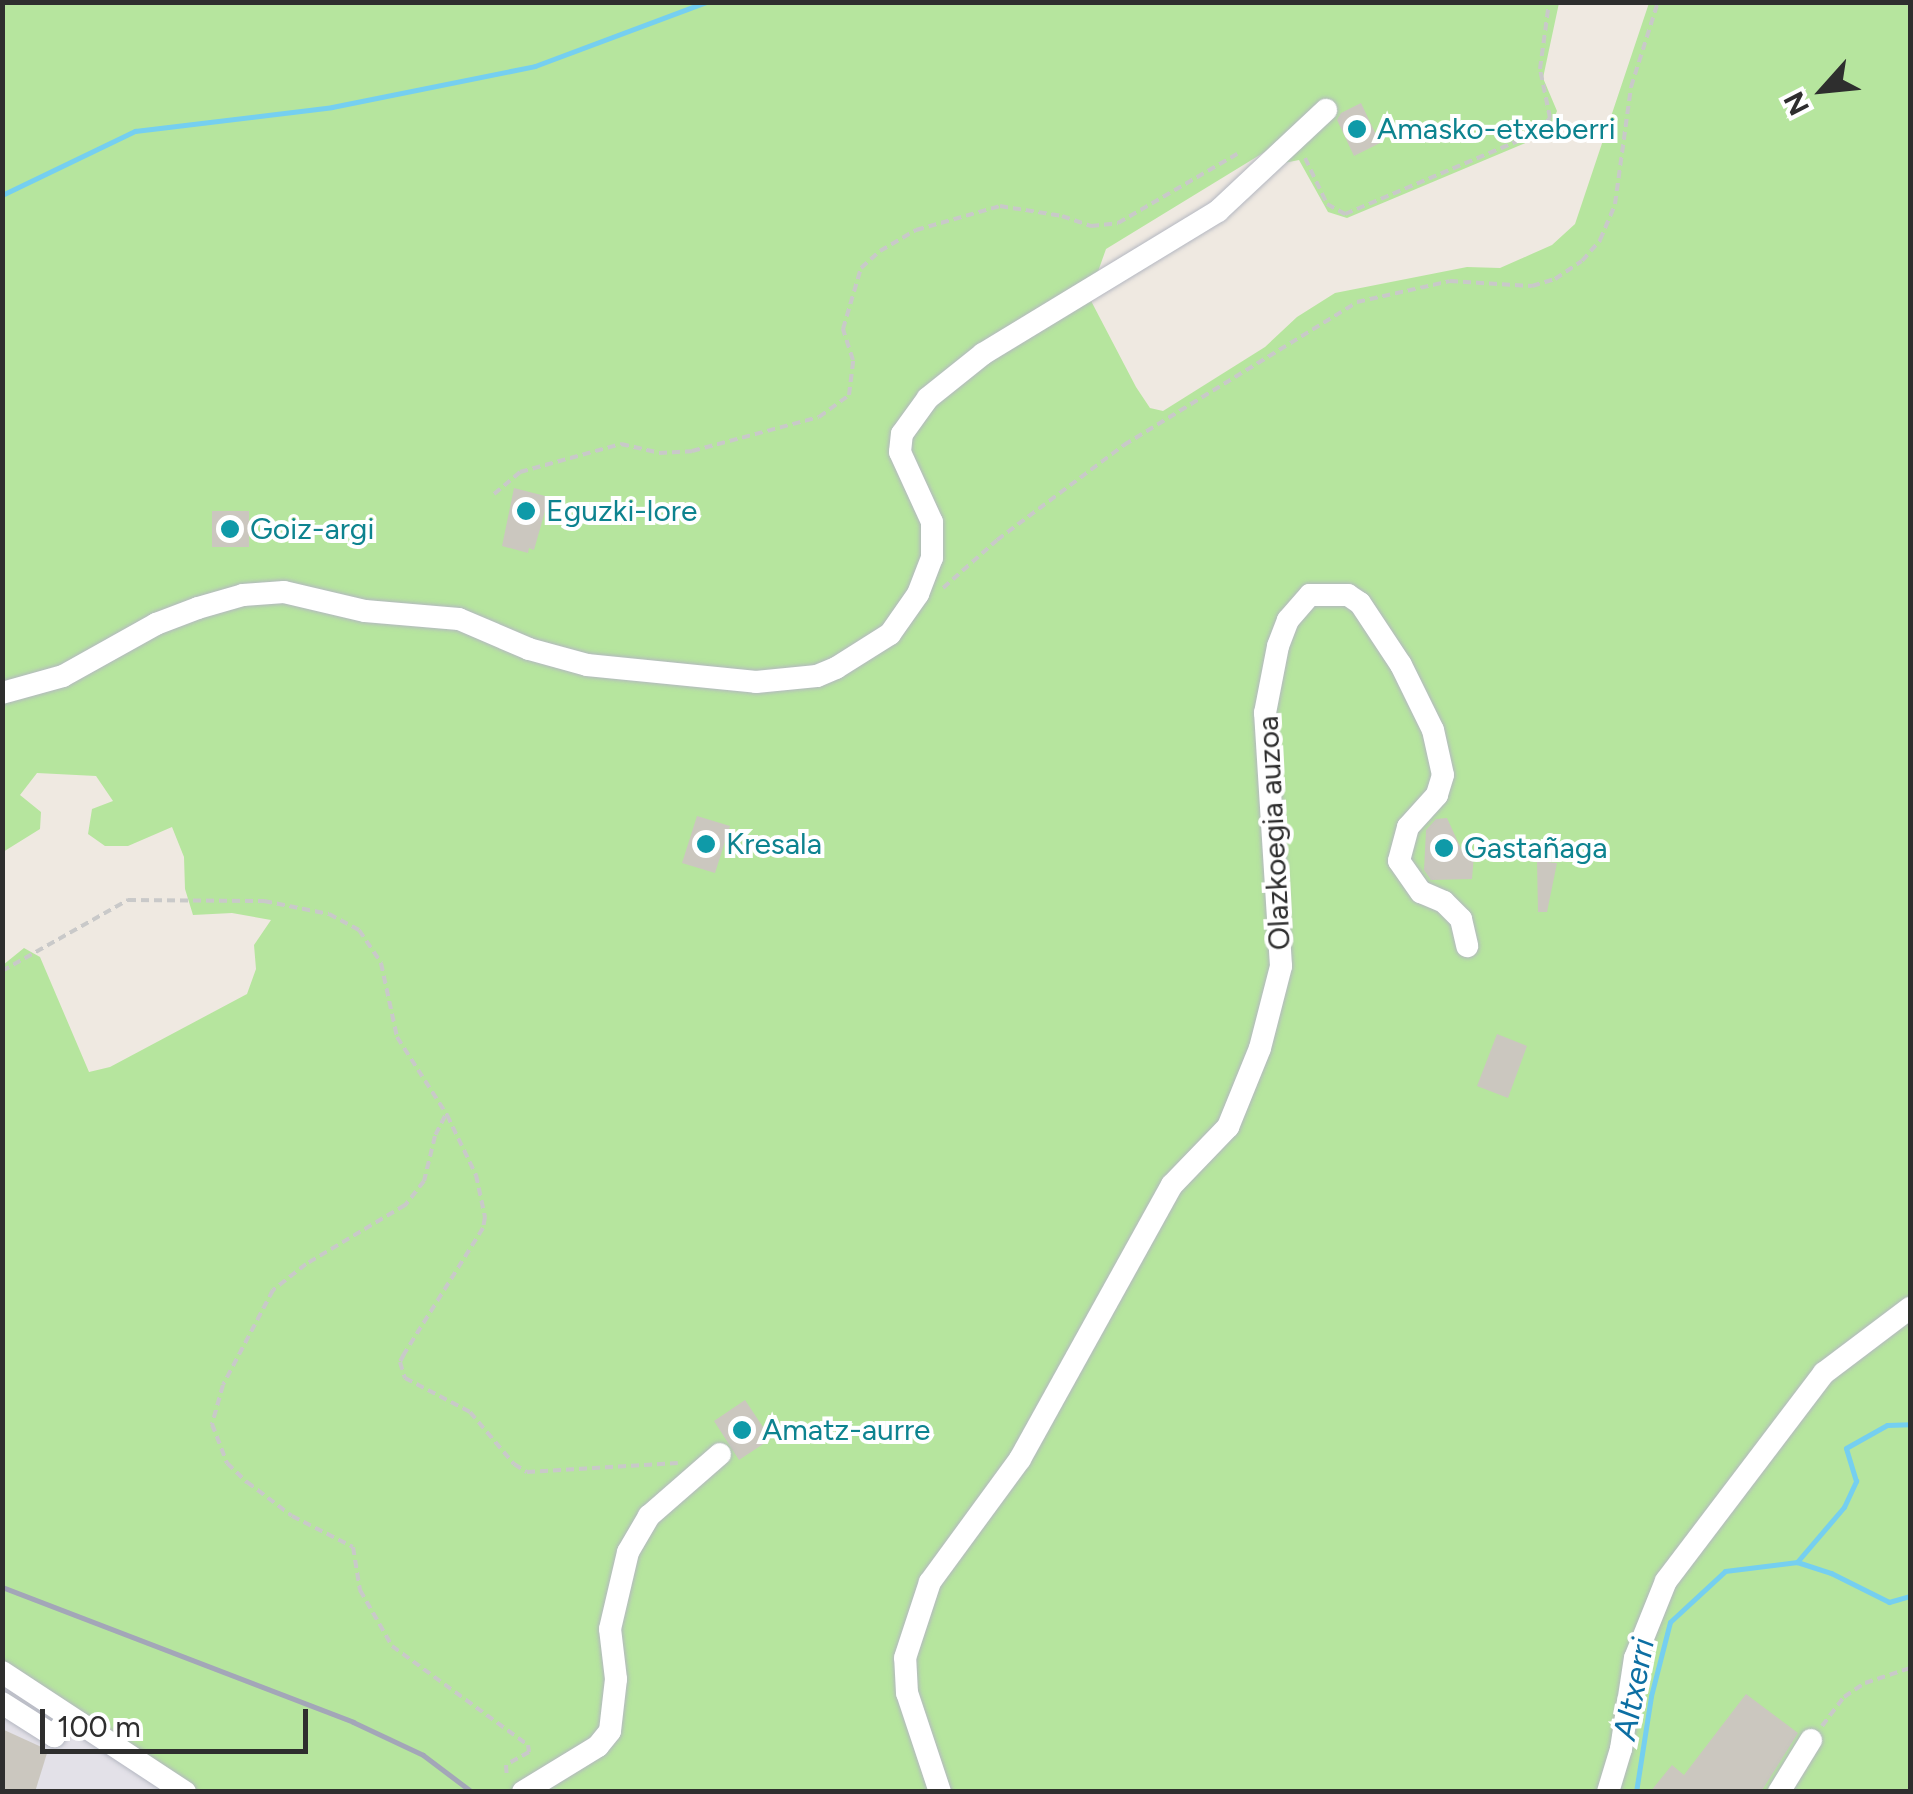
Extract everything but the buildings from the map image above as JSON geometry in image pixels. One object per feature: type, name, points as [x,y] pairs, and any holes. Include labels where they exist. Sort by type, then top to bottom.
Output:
[{"type":"street","points":[[2,693],[63,676],[156,624],[198,608],[243,596],[284,592],[365,611],[459,619],[528,649],[587,665],[756,682],[817,676],[836,668],[890,634],[918,594],[932,558],[932,522],[900,452],[902,434],[928,398],[984,354],[1218,211],[1326,110]]},
{"type":"street","name":"Olazkoegia auzoa","points":[[940,1792],[907,1693],[905,1658],[930,1582],[1020,1459],[1172,1185],[1228,1127],[1260,1048],[1281,966],[1266,713],[1278,646],[1288,620],[1310,595],[1348,595],[1360,602],[1400,665],[1433,730],[1443,774],[1438,794],[1408,828],[1400,861],[1421,892],[1444,902],[1461,919],[1467,946]]},
{"type":"street","points":[[1608,1792],[1620,1749],[1638,1646],[1666,1581],[1824,1372],[1910,1308]]},
{"type":"street","points":[[518,1789],[598,1746],[610,1731],[616,1679],[610,1629],[628,1552],[648,1516],[720,1454]]},
{"type":"street","points":[[2,1672],[185,1792]]},
{"type":"street","points":[[2,1703],[54,1736],[68,1718]]},
{"type":"street","points":[[1779,1792],[1811,1740]]},
{"type":"path","points":[[1292,143],[1305,156],[1326,204],[1345,214],[1536,133],[1550,118],[1540,69],[1549,2]]},
{"type":"path","points":[[942,588],[997,540],[1124,446],[1356,302],[1450,281],[1532,286],[1555,279],[1582,261],[1600,240],[1615,204],[1631,86],[1658,2]]},
{"type":"path","points":[[494,494],[520,472],[621,444],[658,453],[692,452],[819,417],[849,395],[853,360],[843,328],[861,268],[880,250],[916,230],[1000,206],[1062,216],[1091,226],[1118,223],[1237,154]]},
{"type":"path","points":[[2,971],[128,900],[264,902],[329,914],[359,930],[381,964],[397,1038],[447,1115],[482,1192],[484,1228],[404,1354],[400,1362],[405,1378],[470,1412],[514,1464],[527,1472],[680,1463],[701,1470]]},
{"type":"path","points":[[447,1115],[439,1124],[424,1181],[406,1205],[306,1264],[273,1290],[223,1384],[212,1424],[227,1464],[246,1482],[292,1516],[353,1547],[360,1590],[392,1646],[488,1720],[528,1745],[529,1752],[506,1766],[518,1789]]},
{"type":"path","points":[[1811,1740],[1844,1697],[1888,1673],[1910,1668]]},
{"type":"shaded area","points":[[2,1681],[169,1791],[3,1791]]},
{"type":"green space","points":[[3,3],[1559,3],[1543,78],[1557,111],[1549,130],[1530,141],[1347,218],[1328,212],[1299,160],[1284,163],[1281,142],[1106,249],[1089,297],[1136,387],[1150,408],[1163,411],[1265,347],[1297,317],[1335,293],[1467,267],[1500,268],[1552,245],[1575,224],[1649,3],[1910,3],[1910,1791],[169,1791],[3,1681],[3,965],[24,948],[40,957],[89,1072],[110,1067],[247,994],[256,969],[254,945],[271,920],[232,913],[193,915],[185,889],[184,857],[172,827],[128,846],[105,846],[88,834],[92,809],[113,801],[96,776],[37,773],[20,795],[41,812],[40,829],[3,852]]},
{"type":"waterway","points":[[2,195],[135,131],[332,107],[535,66],[706,2]]},
{"type":"waterway","points":[[1797,1562],[1844,1507],[1856,1481],[1846,1448],[1887,1425],[1910,1424]]},
{"type":"waterway","name":"Altxerri","points":[[1636,1792],[1651,1696],[1670,1622],[1725,1571],[1797,1562],[1831,1573],[1889,1602],[1910,1596]]},
{"type":"railway","points":[[2,1587],[353,1722],[423,1755],[472,1792]]},
{"type":"place","name":"Amasko-etxeberri","points":[[1357,129]]},
{"type":"place","name":"Eguzki-lore","points":[[526,511]]},
{"type":"place","name":"Goiz-argi","points":[[230,529]]},
{"type":"place","name":"Kresala","points":[[706,844]]},
{"type":"place","name":"Gastañaga","points":[[1444,848]]},
{"type":"place","name":"Amatz-aurre","points":[[742,1430]]}]
